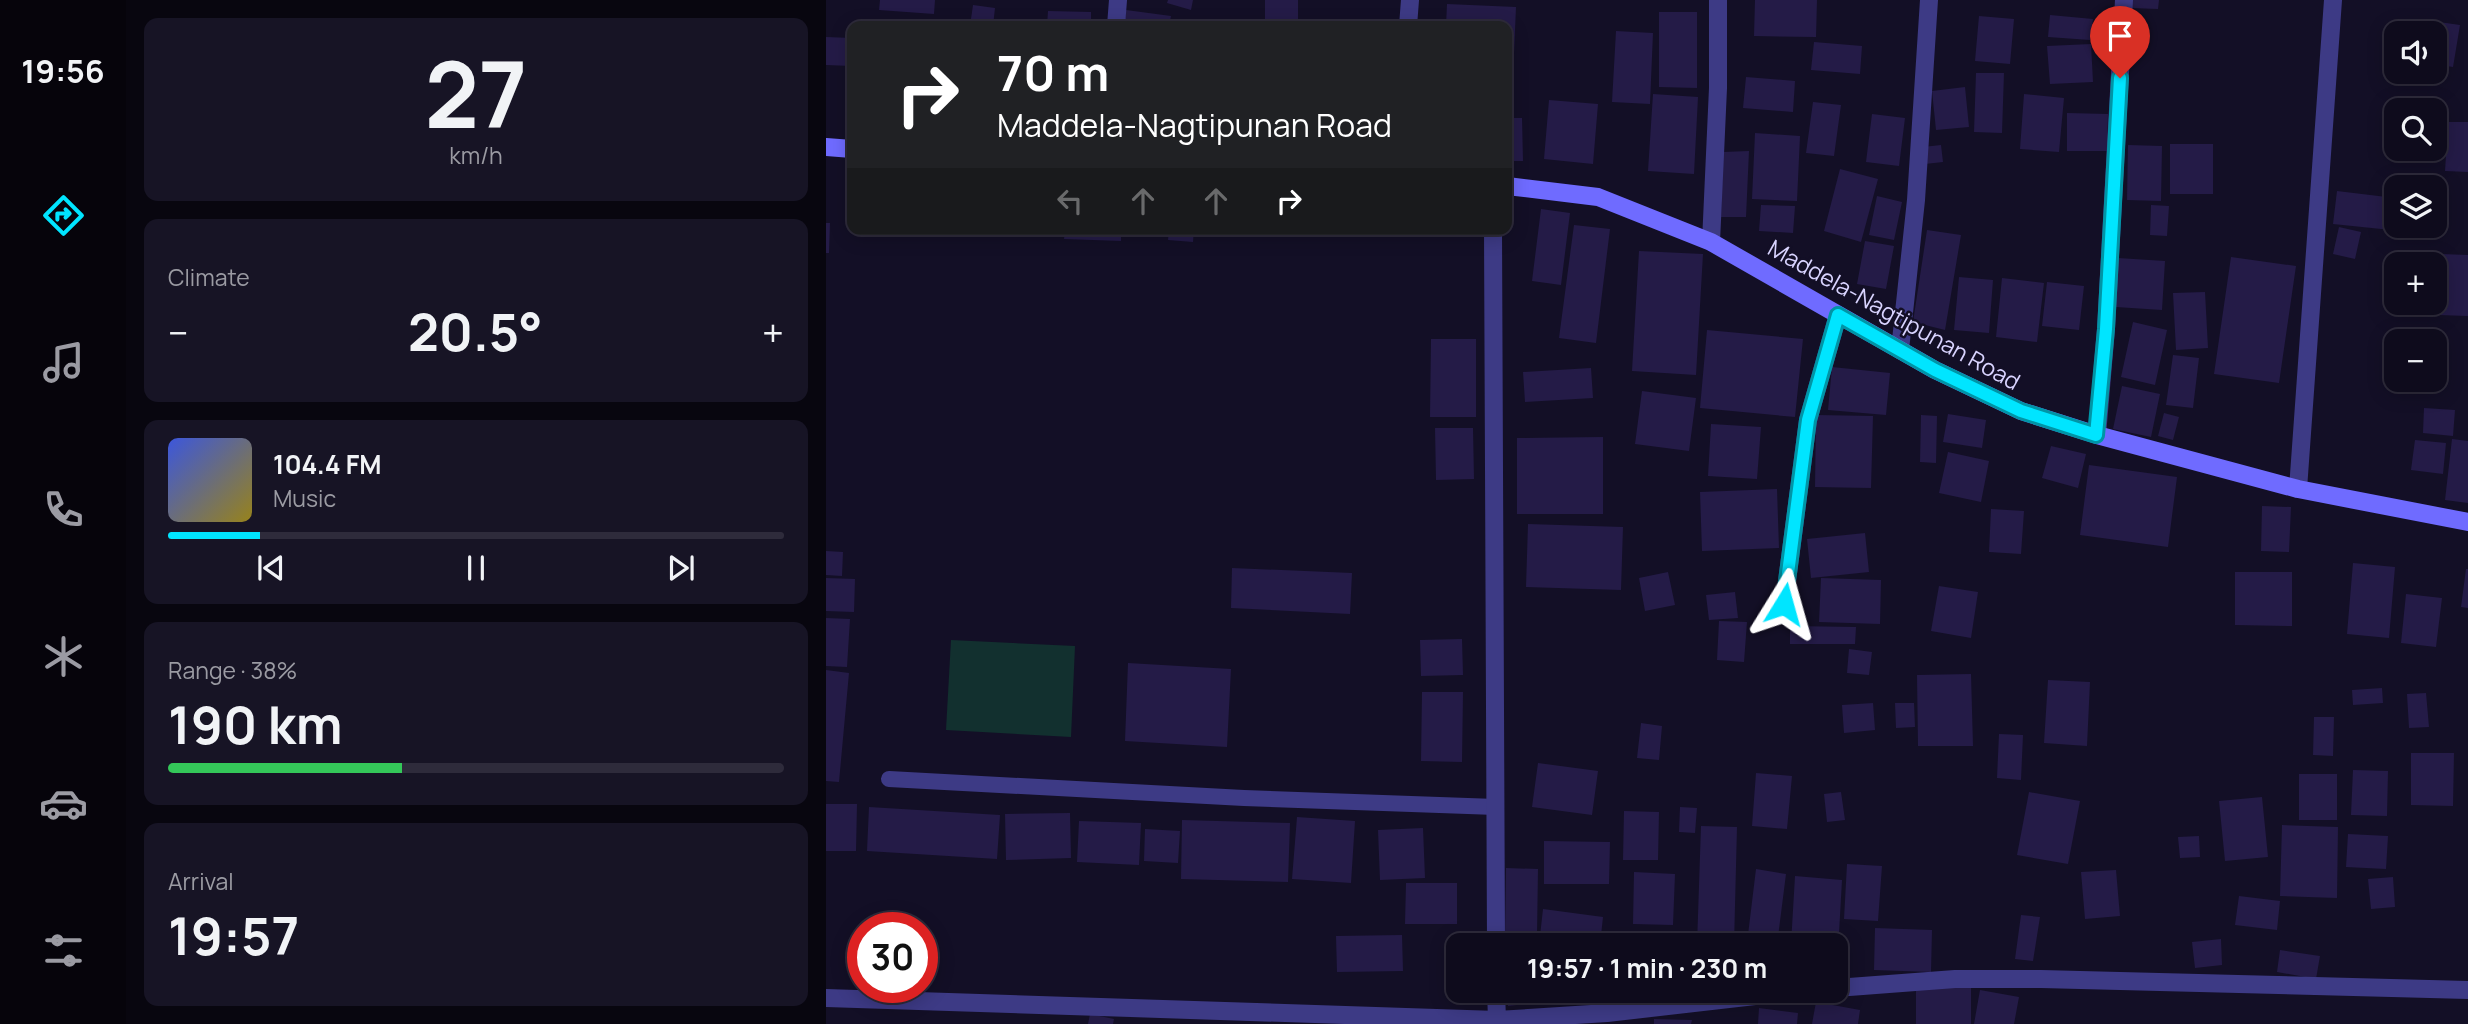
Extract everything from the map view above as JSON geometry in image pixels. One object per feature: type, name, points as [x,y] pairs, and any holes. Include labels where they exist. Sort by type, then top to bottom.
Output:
[{"type":"main road","points":[[826,147],[847,149]]},
{"type":"main road","name":"Maddela-Nagtipunan Road","points":[[1512,187],[1598,197],[1710,242],[1935,370],[2021,411],[2096,435],[2298,489],[2468,522]]},
{"type":"street","points":[[1116,21],[1118,0]]},
{"type":"street","points":[[1408,21],[1410,0]]},
{"type":"street","points":[[1710,242],[1718,88],[1718,0]]},
{"type":"street","points":[[1900,350],[1916,200],[1929,0]]},
{"type":"street","points":[[2096,435],[2106,316],[2124,0]]},
{"type":"street","points":[[2298,489],[2333,0]]},
{"type":"street","points":[[1493,235],[1496,933]]},
{"type":"street","points":[[1784,604],[1808,420],[1838,315]]},
{"type":"street","points":[[1848,987],[1955,979],[2041,979],[2468,990]]},
{"type":"street","points":[[826,998],[1497,1020],[1607,1013],[1695,1003]]},
{"type":"street","points":[[1496,1003],[1497,1020]]},
{"type":"lane","points":[[889,779],[1244,798],[1496,807]]},
{"type":"green space","points":[[951,640],[1075,646],[1071,737],[946,730]]},
{"type":"building","points":[[880,0],[935,0],[934,14],[879,10]]},
{"type":"building","points":[[1168,0],[1193,0],[1191,10],[1167,3]]},
{"type":"building","points":[[1265,0],[1298,0],[1298,21],[1265,21]]},
{"type":"building","points":[[1755,0],[1817,0],[1816,37],[1754,36]]},
{"type":"building","points":[[2132,0],[2159,0],[2158,9],[2131,8]]},
{"type":"building","points":[[1447,4],[1516,7],[1514,54],[1512,21],[1446,21]]},
{"type":"building","points":[[973,5],[995,8],[994,21],[971,21]]},
{"type":"building","points":[[1126,10],[1171,16],[1170,21],[1125,21]]},
{"type":"building","points":[[1048,11],[1091,12],[1091,21],[1047,21]]},
{"type":"building","points":[[1659,12],[1697,12],[1697,88],[1659,87]]},
{"type":"building","points":[[2050,15],[2093,19],[2090,40],[2048,37]]},
{"type":"building","points":[[1979,16],[2014,19],[2010,64],[1975,61]]},
{"type":"building","points":[[2447,23],[2460,25],[2453,67],[2447,66]]},
{"type":"building","points":[[1616,31],[1653,33],[1650,104],[1612,102]]},
{"type":"building","points":[[826,37],[847,38],[847,66],[826,65]]},
{"type":"building","points":[[1814,42],[1862,46],[1860,74],[1811,70]]},
{"type":"building","points":[[2091,44],[2093,82],[2050,84],[2047,46]]},
{"type":"building","points":[[1976,73],[2004,73],[2002,133],[1974,132]]},
{"type":"building","points":[[1746,77],[1795,81],[1793,112],[1743,108]]},
{"type":"building","points":[[1965,87],[1969,127],[1936,130],[1932,91]]},
{"type":"building","points":[[1653,94],[1698,97],[1694,174],[1648,171]]},
{"type":"building","points":[[2024,94],[2064,98],[2059,152],[2020,149]]},
{"type":"building","points":[[1549,100],[1598,104],[1593,164],[1544,159]]},
{"type":"building","points":[[1813,102],[1841,105],[1834,156],[1806,153]]},
{"type":"building","points":[[2067,113],[2108,114],[2107,151],[2067,151]]},
{"type":"building","points":[[1872,114],[1905,118],[1899,166],[1866,162]]},
{"type":"building","points":[[1512,118],[1522,118],[1523,161],[1512,161]]},
{"type":"building","points":[[2448,122],[2468,122],[2468,172],[2445,171]]},
{"type":"building","points":[[1755,133],[1800,136],[1797,201],[1752,199]]},
{"type":"building","points":[[2170,144],[2213,144],[2213,194],[2170,194]]},
{"type":"building","points":[[1941,145],[1943,162],[1925,164],[1923,147]]},
{"type":"building","points":[[2128,145],[2162,146],[2161,201],[2127,200]]},
{"type":"building","points":[[1749,151],[1746,217],[1721,217],[1723,152]]},
{"type":"building","points":[[1840,169],[1878,179],[1861,242],[1824,231]]},
{"type":"building","points":[[2337,191],[2384,197],[2384,229],[2333,224]]},
{"type":"building","points":[[1877,196],[1902,202],[1894,240],[1869,235]]},
{"type":"building","points":[[1761,205],[1795,206],[1793,233],[1759,231]]},
{"type":"building","points":[[2151,205],[2169,206],[2167,236],[2150,235]]},
{"type":"building","points":[[1541,209],[1570,213],[1561,285],[1532,281]]},
{"type":"building","points":[[826,223],[830,223],[829,253],[826,253]]},
{"type":"building","points":[[1574,225],[1610,229],[1596,343],[1559,338]]},
{"type":"building","points":[[2339,227],[2361,232],[2355,259],[2333,254]]},
{"type":"building","points":[[1927,230],[1961,235],[1945,330],[1913,322]]},
{"type":"building","points":[[1064,235],[1121,235],[1121,241],[1064,239]]},
{"type":"building","points":[[1168,235],[1194,235],[1193,242],[1168,240]]},
{"type":"building","points":[[1865,241],[1894,246],[1886,289],[1857,284]]},
{"type":"building","points":[[1639,251],[1703,254],[1696,375],[1632,371]]},
{"type":"building","points":[[2447,254],[2468,255],[2468,316],[2438,315],[2447,315]]},
{"type":"building","points":[[2231,257],[2296,266],[2279,383],[2214,374]]},
{"type":"building","points":[[2118,258],[2165,261],[2162,310],[2116,307]]},
{"type":"building","points":[[1959,277],[1993,280],[1989,333],[1954,330]]},
{"type":"building","points":[[2002,278],[2044,283],[2037,342],[1996,337]]},
{"type":"building","points":[[2047,282],[2084,286],[2079,330],[2042,326]]},
{"type":"building","points":[[2205,292],[2208,348],[2176,350],[2173,293]]},
{"type":"building","points":[[2133,322],[2167,330],[2155,385],[2121,377]]},
{"type":"building","points":[[1707,330],[1803,339],[1795,417],[1700,408]]},
{"type":"building","points":[[1431,339],[1476,339],[1476,417],[1430,417]]},
{"type":"building","points":[[2173,355],[2199,358],[2193,408],[2166,405]]},
{"type":"building","points":[[1832,367],[1890,373],[1886,415],[1828,410]]},
{"type":"building","points":[[1591,368],[1593,398],[1525,402],[1523,372]]},
{"type":"building","points":[[2122,386],[2160,394],[2151,437],[2113,429]]},
{"type":"building","points":[[1642,391],[1696,398],[1689,451],[1635,444]]},
{"type":"building","points":[[2424,408],[2455,410],[2453,436],[2423,433]]},
{"type":"building","points":[[2164,413],[2179,417],[2173,440],[2158,436]]},
{"type":"building","points":[[1948,414],[1986,420],[1982,448],[1943,442]]},
{"type":"building","points":[[1816,415],[1873,416],[1871,488],[1815,487]]},
{"type":"building","points":[[1921,415],[1937,416],[1936,463],[1920,462]]},
{"type":"building","points":[[1711,424],[1761,427],[1757,479],[1708,476]]},
{"type":"building","points":[[1435,428],[1473,428],[1474,479],[1436,480]]},
{"type":"building","points":[[1603,437],[1603,514],[1517,514],[1517,438]]},
{"type":"building","points":[[2452,439],[2468,441],[2468,503],[2445,500]]},
{"type":"building","points":[[2415,440],[2446,443],[2443,474],[2411,470]]},
{"type":"building","points":[[2051,446],[2086,454],[2078,488],[2042,478]]},
{"type":"building","points":[[1948,452],[1989,461],[1981,502],[1939,493]]},
{"type":"building","points":[[2089,465],[2177,477],[2168,547],[2080,535]]},
{"type":"building","points":[[1777,489],[1779,548],[1702,551],[1700,492]]},
{"type":"building","points":[[2262,506],[2291,507],[2289,552],[2261,551]]},
{"type":"building","points":[[1991,509],[2024,511],[2021,554],[1989,552]]},
{"type":"building","points":[[1528,524],[1623,527],[1621,590],[1526,587]]},
{"type":"building","points":[[1865,533],[1869,572],[1811,578],[1807,539]]},
{"type":"building","points":[[826,551],[843,552],[842,576],[826,575]]},
{"type":"building","points":[[2353,563],[2395,567],[2389,638],[2347,634]]},
{"type":"building","points":[[1232,568],[1352,573],[1350,614],[1231,608]]},
{"type":"building","points":[[2468,569],[2468,608],[2461,607]]},
{"type":"building","points":[[1668,572],[1675,605],[1645,611],[1639,578]]},
{"type":"building","points":[[2235,572],[2292,572],[2292,626],[2235,625]]},
{"type":"building","points":[[826,578],[855,579],[854,612],[826,611]]},
{"type":"building","points":[[1821,578],[1881,580],[1880,624],[1819,622]]},
{"type":"building","points":[[1939,586],[1978,592],[1971,638],[1931,631]]},
{"type":"building","points":[[1735,592],[1738,618],[1709,620],[1706,595]]},
{"type":"building","points":[[2406,594],[2442,598],[2436,647],[2401,643]]},
{"type":"building","points":[[826,618],[850,619],[847,667],[826,666]]},
{"type":"building","points":[[1719,621],[1747,622],[1744,662],[1717,660]]},
{"type":"building","points":[[1790,626],[1856,627],[1855,644],[1790,644]]},
{"type":"building","points":[[1462,639],[1463,675],[1421,676],[1420,640]]},
{"type":"building","points":[[1849,649],[1872,652],[1869,675],[1847,673]]},
{"type":"building","points":[[1128,663],[1231,669],[1227,747],[1125,741]]},
{"type":"building","points":[[826,670],[849,673],[839,782],[826,781]]},
{"type":"building","points":[[1971,674],[1973,746],[1918,746],[1917,675]]},
{"type":"building","points":[[2048,680],[2090,682],[2087,746],[2044,743]]},
{"type":"building","points":[[2382,688],[2383,703],[2353,705],[2352,690]]},
{"type":"building","points":[[1422,692],[1463,692],[1462,762],[1421,761]]},
{"type":"building","points":[[2426,693],[2429,727],[2409,728],[2407,694]]},
{"type":"building","points":[[1873,703],[1875,730],[1844,733],[1842,705]]},
{"type":"building","points":[[1895,703],[1914,703],[1915,727],[1896,728]]},
{"type":"building","points":[[2314,717],[2334,717],[2333,756],[2313,755]]},
{"type":"building","points":[[1641,723],[1662,726],[1659,760],[1637,758]]},
{"type":"building","points":[[1999,734],[2023,735],[2021,780],[1997,778]]},
{"type":"building","points":[[2411,753],[2454,753],[2453,806],[2411,805]]},
{"type":"building","points":[[1538,763],[1598,771],[1592,815],[1532,807]]},
{"type":"building","points":[[2353,770],[2388,771],[2387,816],[2351,815]]},
{"type":"building","points":[[1756,773],[1792,776],[1787,829],[1752,826]]},
{"type":"building","points":[[2299,774],[2337,774],[2337,820],[2299,820]]},
{"type":"building","points":[[1841,792],[1845,820],[1827,822],[1824,794]]},
{"type":"building","points":[[2029,792],[2080,801],[2068,864],[2017,855]]},
{"type":"building","points":[[2262,797],[2268,857],[2225,861],[2219,801]]},
{"type":"building","points":[[826,804],[857,804],[856,851],[826,851]]},
{"type":"building","points":[[869,807],[1000,815],[997,859],[867,851]]},
{"type":"building","points":[[1680,807],[1697,808],[1695,833],[1679,832]]},
{"type":"building","points":[[1624,811],[1659,812],[1658,860],[1623,860]]},
{"type":"building","points":[[1070,813],[1071,858],[1006,860],[1005,814]]},
{"type":"building","points":[[1297,817],[1355,821],[1351,883],[1292,879]]},
{"type":"building","points":[[1182,820],[1290,823],[1288,882],[1181,879]]},
{"type":"building","points":[[1079,821],[1141,823],[1139,865],[1077,862]]},
{"type":"building","points":[[2282,825],[2338,827],[2337,898],[2280,896]]},
{"type":"building","points":[[1701,826],[1737,827],[1734,933],[1697,933]]},
{"type":"building","points":[[1423,828],[1425,878],[1380,880],[1378,830]]},
{"type":"building","points":[[1145,829],[1180,831],[1178,863],[1144,861]]},
{"type":"building","points":[[2348,834],[2388,836],[2386,869],[2346,867]]},
{"type":"building","points":[[2199,836],[2200,857],[2180,858],[2178,837]]},
{"type":"building","points":[[1544,841],[1610,842],[1609,884],[1544,884]]},
{"type":"building","points":[[1847,864],[1882,866],[1878,921],[1844,919]]},
{"type":"building","points":[[1506,868],[1538,869],[1537,933],[1505,933]]},
{"type":"building","points":[[1756,869],[1786,874],[1779,933],[1748,933]]},
{"type":"building","points":[[2116,870],[2120,916],[2085,919],[2081,872]]},
{"type":"building","points":[[1634,872],[1675,874],[1673,925],[1633,924]]},
{"type":"building","points":[[1795,876],[1842,880],[1839,933],[1792,933]]},
{"type":"building","points":[[2393,877],[2395,907],[2371,909],[2368,879]]},
{"type":"building","points":[[1406,883],[1457,883],[1457,924],[1405,924]]},
{"type":"building","points":[[2239,896],[2280,901],[2277,930],[2235,925]]},
{"type":"building","points":[[1543,909],[1603,917],[1601,933],[1540,933]]},
{"type":"building","points":[[2021,915],[2040,917],[2033,961],[2015,959]]},
{"type":"building","points":[[1875,928],[1932,930],[1931,972],[1874,970]]},
{"type":"building","points":[[1402,935],[1403,971],[1337,972],[1336,936]]},
{"type":"building","points":[[2221,939],[2222,965],[2195,968],[2192,942]]},
{"type":"building","points":[[2280,950],[2320,956],[2316,979],[2277,972]]},
{"type":"building","points":[[1916,987],[1971,988],[1971,1024],[1916,1024]]},
{"type":"building","points":[[1980,990],[2019,997],[2014,1024],[1974,1024]]},
{"type":"building","points":[[1508,1003],[1535,1003],[1508,1006]]},
{"type":"building","points":[[1816,1003],[1860,1010],[1858,1024],[1812,1024]]},
{"type":"building","points":[[1759,1008],[1798,1013],[1797,1024],[1758,1024]]},
{"type":"building","points":[[1090,1014],[1114,1019],[1113,1024],[1088,1024]]},
{"type":"building","points":[[1654,1019],[1692,1020],[1691,1024],[1654,1024]]},
{"type":"route","points":[[1784,604],[1808,420],[1838,315],[1935,370],[2021,411],[2096,435],[2106,329],[2120,78]]}]
